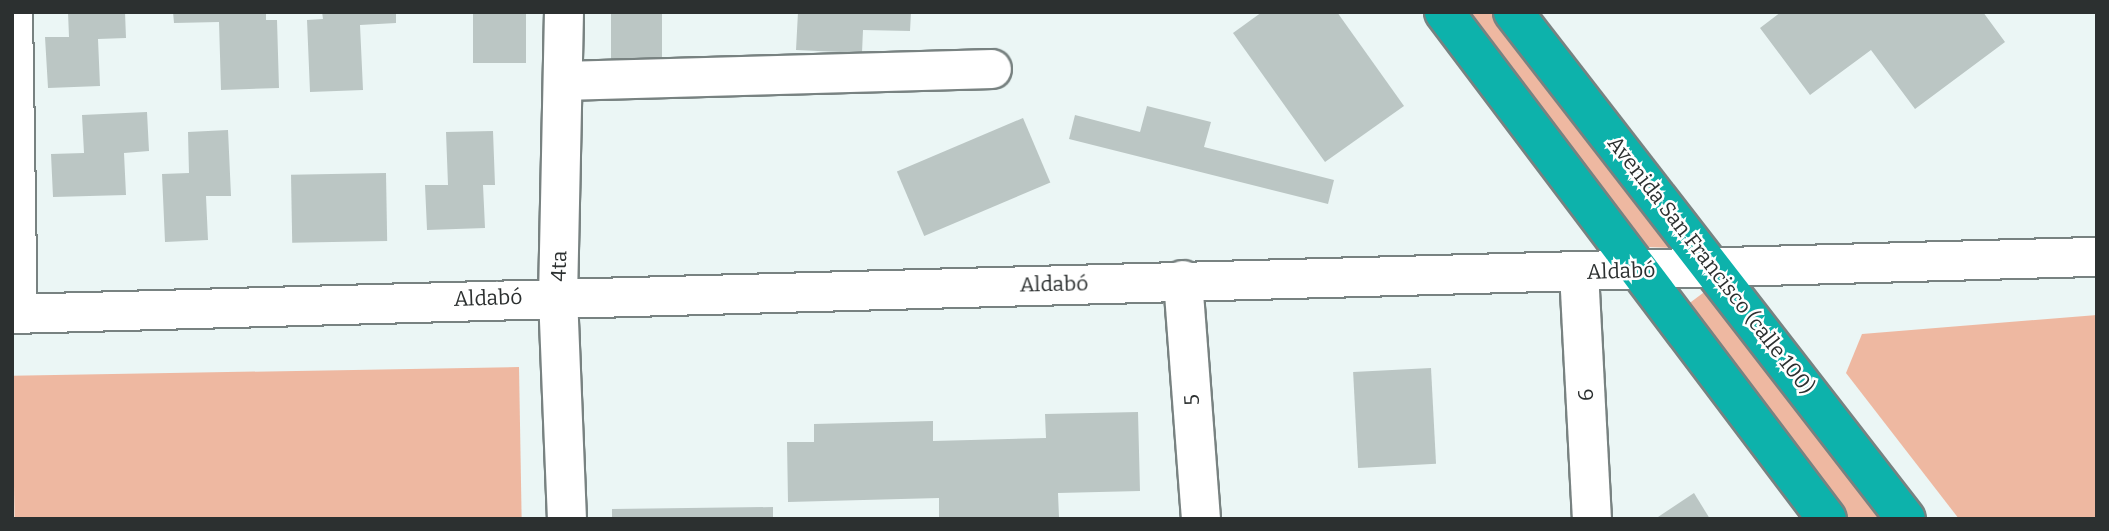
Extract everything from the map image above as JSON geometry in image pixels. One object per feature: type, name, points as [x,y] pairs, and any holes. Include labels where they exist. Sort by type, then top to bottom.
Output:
[{"type":"highway","points":[[1444,12],[1826,519]]},
{"type":"highway","name":"Avenida San Francisco (calle 100)","points":[[1513,12],[1716,268],[1906,519]]},
{"type":"street","points":[[13,12],[15,314]]},
{"type":"street","name":"4ta","points":[[564,12],[558,296],[567,519]]},
{"type":"street","points":[[564,81],[992,68]]},
{"type":"street","name":"Aldabó","points":[[15,314],[558,296],[2097,257]]},
{"type":"street","name":"6","points":[[1579,272],[1592,519]]},
{"type":"street","name":"5","points":[[1183,280],[1201,519]]},
{"type":"shaded area","points":[[1471,12],[1498,12],[1675,248],[1646,247]]},
{"type":"shaded area","points":[[1707,290],[1880,519],[1845,519],[1685,307]]},
{"type":"shaded area","points":[[2097,315],[2097,519],[1959,519],[1846,373],[1862,334]]},
{"type":"shaded area","points":[[519,367],[522,519],[15,519],[12,376]]},
{"type":"building","points":[[68,12],[125,12],[126,38],[98,39],[100,86],[48,88],[45,37],[69,37]]},
{"type":"building","points":[[173,12],[266,12],[266,20],[277,20],[279,88],[221,90],[219,22],[174,23]]},
{"type":"building","points":[[322,12],[396,12],[396,23],[360,25],[363,90],[310,92],[307,20],[323,19]]},
{"type":"building","points":[[473,12],[526,12],[526,63],[473,63]]},
{"type":"building","points":[[611,12],[662,12],[662,65],[611,65]]},
{"type":"building","points":[[798,12],[911,12],[910,31],[863,30],[862,53],[796,50]]},
{"type":"building","points":[[1262,12],[1337,12],[1404,106],[1325,162],[1233,33]]},
{"type":"building","points":[[1781,12],[1983,12],[2005,42],[1915,109],[1871,50],[1810,95],[1760,28]]},
{"type":"building","points":[[1147,106],[1211,122],[1204,147],[1334,180],[1328,204],[1069,139],[1075,115],[1140,132]]},
{"type":"building","points":[[147,112],[149,151],[124,153],[126,195],[53,197],[51,154],[84,153],[82,115]]},
{"type":"building","points":[[1023,118],[1050,182],[924,236],[897,172]]},
{"type":"building","points":[[228,130],[231,196],[206,196],[208,240],[165,242],[162,174],[189,173],[188,132]]},
{"type":"building","points":[[493,131],[495,185],[483,185],[485,228],[427,230],[425,185],[448,185],[446,132]]},
{"type":"building","points":[[386,173],[387,241],[292,243],[291,175]]},
{"type":"building","points":[[1431,368],[1436,464],[1358,468],[1353,372]]},
{"type":"building","points":[[1138,412],[1140,491],[1058,493],[1059,517],[939,519],[939,498],[788,502],[787,442],[814,442],[814,424],[933,421],[933,441],[1046,438],[1045,414]]},
{"type":"building","points":[[1694,493],[1710,519],[1655,519]]},
{"type":"building","points":[[773,507],[773,519],[612,519],[612,509]]}]
